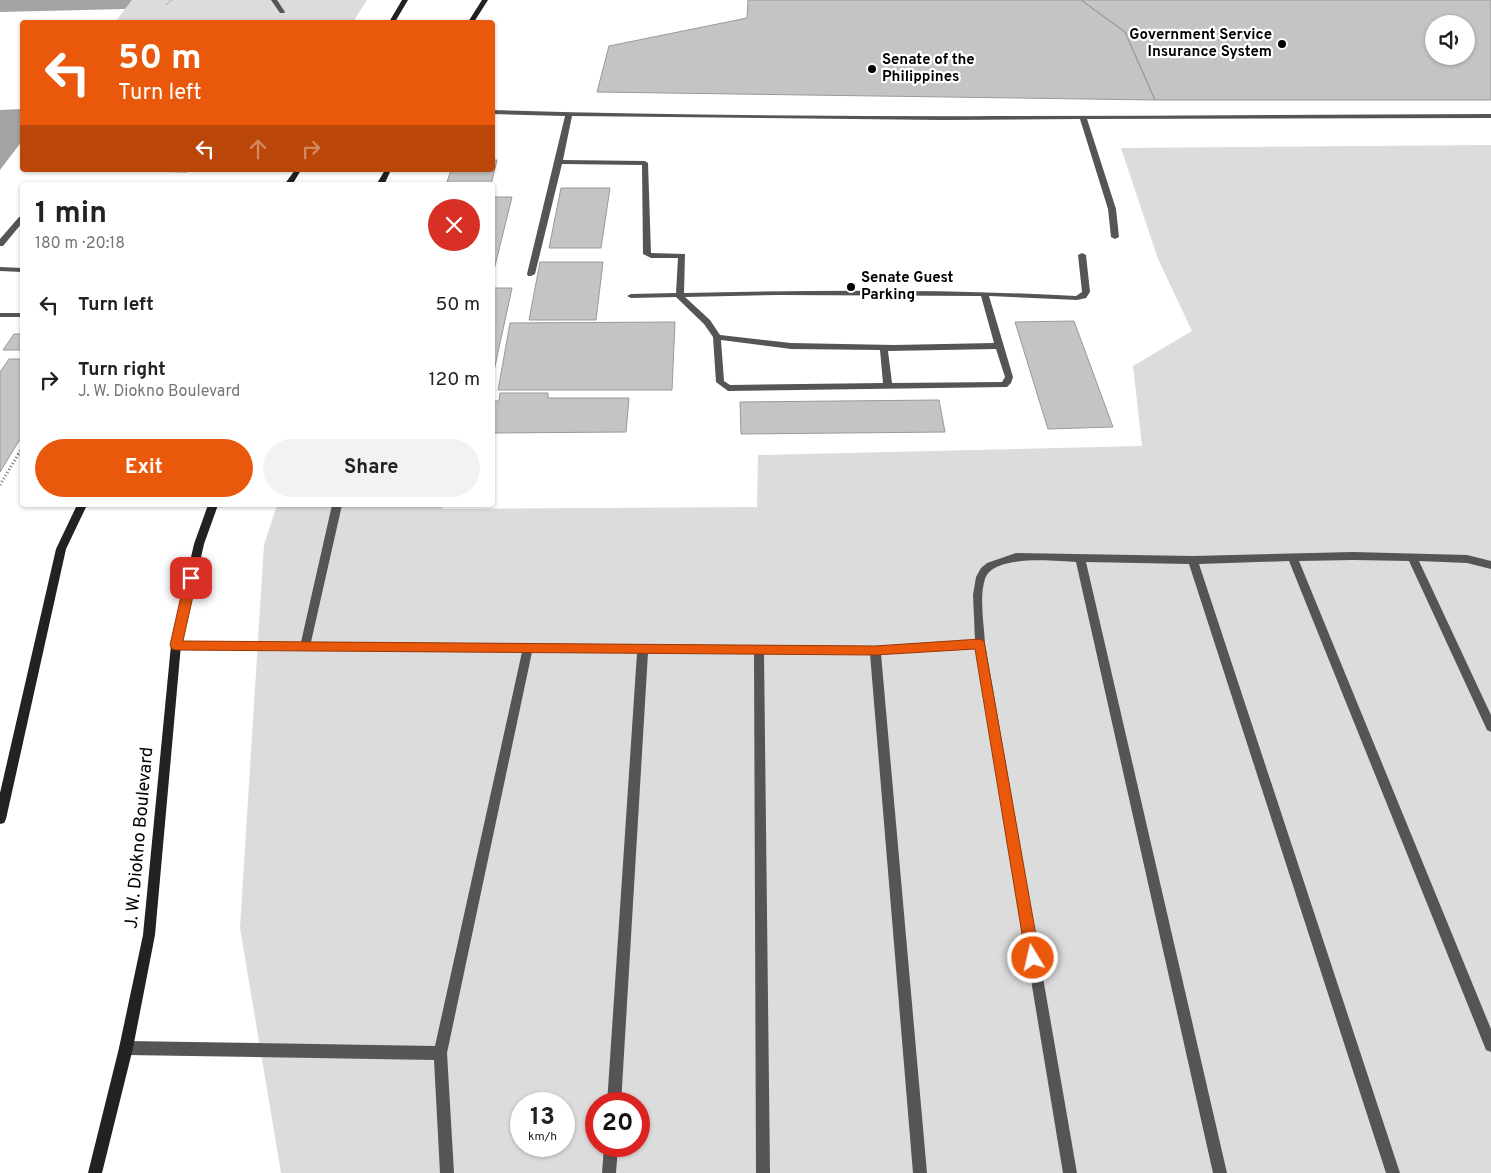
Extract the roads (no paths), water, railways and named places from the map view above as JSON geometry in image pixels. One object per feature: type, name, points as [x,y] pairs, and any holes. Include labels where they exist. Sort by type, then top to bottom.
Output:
[{"type":"street","points":[[393,20],[405,0]]},
{"type":"street","points":[[472,20],[485,0]]},
{"type":"street","points":[[0,819],[61,549],[81,507]]},
{"type":"street","name":"J. W. Diokno Boulevard","points":[[94,1173],[126,1048],[149,935],[176,645],[198,544],[212,507]]},
{"type":"lane","points":[[274,0],[282,12]]},
{"type":"lane","points":[[495,112],[569,115],[1083,118],[1491,116]]},
{"type":"lane","points":[[531,274],[569,115]]},
{"type":"lane","points":[[1083,118],[1112,209],[1115,237]]},
{"type":"lane","points":[[559,162],[645,163],[646,251],[651,256],[682,256],[680,296],[707,322],[717,337],[720,382],[728,388],[1004,385],[1009,377],[985,295]]},
{"type":"lane","points":[[0,244],[20,223]]},
{"type":"lane","points":[[631,296],[779,293],[1077,298],[1083,296],[1086,292],[1082,255]]},
{"type":"lane","points":[[0,269],[20,270]]},
{"type":"lane","points":[[0,315],[20,315]]},
{"type":"lane","points":[[717,337],[791,346],[884,348],[999,346]]},
{"type":"lane","points":[[884,348],[888,387]]},
{"type":"lane","points":[[305,646],[338,507]]},
{"type":"lane","points":[[1070,1173],[980,644],[978,579],[985,570],[1016,557],[1193,560],[1353,556],[1467,559],[1491,565]]},
{"type":"lane","points":[[1080,558],[1220,1173]]},
{"type":"lane","points":[[1293,558],[1491,1045]]},
{"type":"lane","points":[[1412,558],[1491,727]]},
{"type":"lane","points":[[1193,560],[1393,1173]]},
{"type":"lane","points":[[176,645],[875,650],[980,644]]},
{"type":"lane","points":[[446,1173],[440,1053],[528,648]]},
{"type":"lane","points":[[615,1092],[643,648]]},
{"type":"lane","points":[[759,649],[763,1173]]},
{"type":"lane","points":[[875,650],[920,1173]]},
{"type":"lane","points":[[126,1048],[440,1053]]},
{"type":"lane","points":[[609,1173],[610,1157]]},
{"type":"place","name":"Government Service Insurance System","points":[[1282,44]]},
{"type":"place","name":"Senate of the Philippines","points":[[872,69]]},
{"type":"place","name":"Senate Guest Parking","points":[[851,287]]}]
